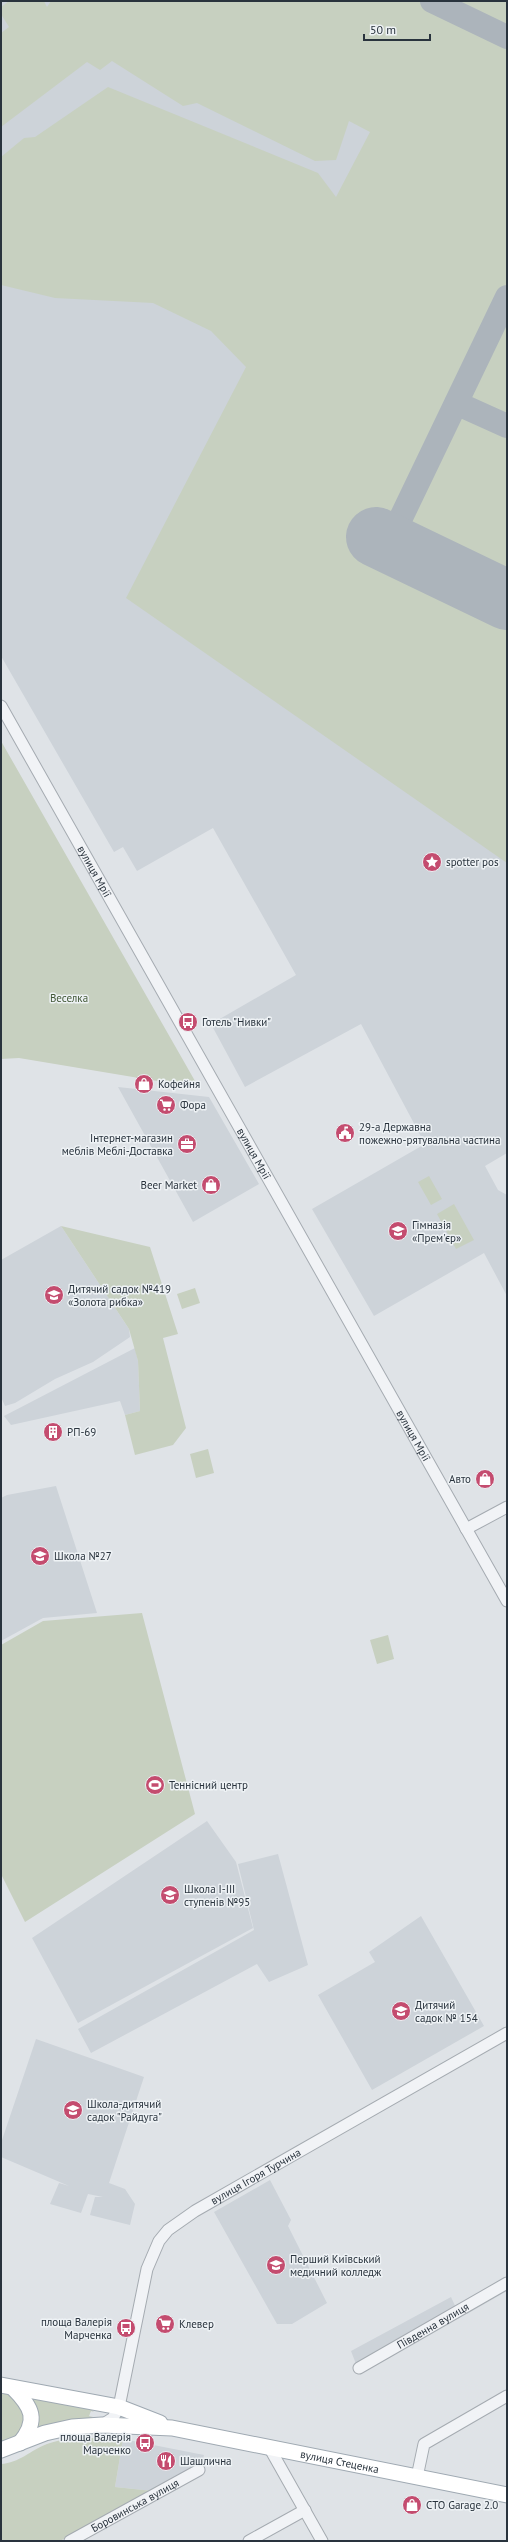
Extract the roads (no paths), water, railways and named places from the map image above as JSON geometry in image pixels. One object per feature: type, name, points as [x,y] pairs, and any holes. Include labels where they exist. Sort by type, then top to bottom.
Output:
[{"type":"main road","name":"вулиця Стеценка","points":[[7,2386],[119,2407],[172,2428]]},
{"type":"main road","points":[[7,2386],[30,2407],[32,2417],[31,2427],[20,2443]]},
{"type":"main road","name":"вулиця Стеценка","points":[[1,2450],[57,2429],[102,2425],[172,2428],[507,2495]]},
{"type":"street","name":"вулиця Мрії","points":[[2,709],[507,1601]]},
{"type":"street","points":[[466,1529],[507,1507]]},
{"type":"street","name":"вулиця Ігоря Турчина","points":[[119,2407],[147,2269],[159,2241],[168,2230],[190,2214],[507,2033]]},
{"type":"street","name":"Південна вулиця","points":[[358,2368],[507,2284]]},
{"type":"street","points":[[416,2477],[424,2444],[507,2396]]},
{"type":"street","points":[[102,2425],[114,2418],[119,2407]]},
{"type":"street","points":[[269,2447],[322,2541]]},
{"type":"street","name":"Боровинська вулиця","points":[[70,2541],[199,2470]]},
{"type":"street","points":[[249,2541],[304,2510]]},
{"type":"place","name":"spotter pos","points":[[432,862]]},
{"type":"place","name":"Готель \"Нивки\"","points":[[188,1022]]},
{"type":"place","name":"Кофейня","points":[[144,1084]]},
{"type":"place","name":"Фора","points":[[166,1105]]},
{"type":"place","name":"29-а Державна пожежно-рятувальна частина","points":[[345,1133]]},
{"type":"place","name":"Інтернет-магазин меблів Меблі-Доставка","points":[[187,1144]]},
{"type":"place","name":"Beer Market","points":[[211,1185]]},
{"type":"place","name":"Гімназія «Прем'єр»","points":[[398,1231]]},
{"type":"place","name":"Дитячий садок №419 «Золота рибка»","points":[[54,1295]]},
{"type":"place","name":"РП-69","points":[[53,1432]]},
{"type":"place","name":"Авто","points":[[485,1479]]},
{"type":"place","name":"Школа №27","points":[[40,1556]]},
{"type":"place","name":"Теннісний центр","points":[[155,1785]]},
{"type":"place","name":"Школа І-ІІІ ступенів №95","points":[[170,1895]]},
{"type":"place","name":"Дитячий садок № 154","points":[[401,2011]]},
{"type":"place","name":"Школа-дитячий садок \"Райдуга\"","points":[[73,2110]]},
{"type":"place","name":"Перший Київський медичний колледж","points":[[276,2265]]},
{"type":"place","name":"Клевер","points":[[165,2324]]},
{"type":"place","name":"площа Валерія Марченка","points":[[126,2328]]},
{"type":"place","name":"площа Валерія Марченко","points":[[145,2443]]},
{"type":"place","name":"Шашлична","points":[[166,2461]]},
{"type":"place","name":"СТО Garage 2.0","points":[[412,2505]]},
{"type":"park label","name":"Веселка","points":[[69,998]]}]
